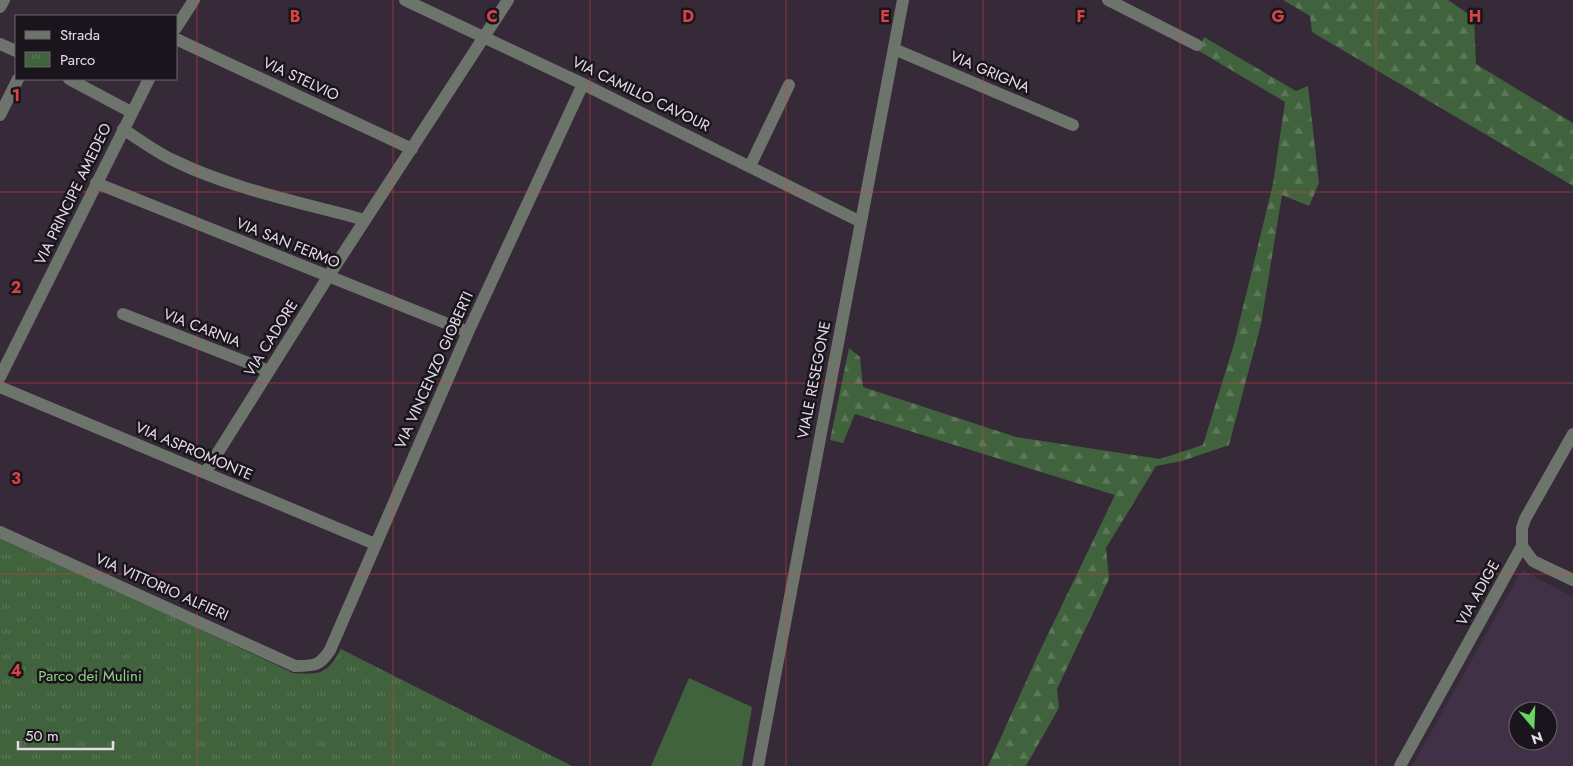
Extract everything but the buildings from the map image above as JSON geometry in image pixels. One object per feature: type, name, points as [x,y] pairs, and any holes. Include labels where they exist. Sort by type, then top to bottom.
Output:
[{"type":"street","points":[[0,7],[4,0]]},
{"type":"street","points":[[178,25],[194,0]]},
{"type":"street","name":"VIA CAMILLO CAVOUR","points":[[405,0],[583,84],[860,222]]},
{"type":"street","name":"VIA CADORE","points":[[205,473],[328,277],[508,0]]},
{"type":"street","name":"VIALE RESEGONE","points":[[758,766],[903,0]]},
{"type":"street","points":[[1108,0],[1196,45]]},
{"type":"street","points":[[0,34],[9,47]]},
{"type":"street","name":"VIA STELVIO","points":[[178,40],[412,149]]},
{"type":"street","name":"VIA GRIGNA","points":[[894,49],[1073,125]]},
{"type":"street","points":[[0,115],[18,80]]},
{"type":"street","points":[[71,80],[131,112]]},
{"type":"street","name":"VIA PRINCIPE AMEDEO","points":[[0,378],[148,80]]},
{"type":"street","name":"VIA VINCENZO GIOBERTI","points":[[313,666],[324,660],[330,650],[468,332],[583,84]]},
{"type":"street","points":[[750,166],[789,85]]},
{"type":"street","points":[[123,129],[173,161],[193,169],[238,185],[365,220]]},
{"type":"street","name":"VIA SAN FERMO","points":[[96,183],[468,332]]},
{"type":"street","name":"VIA CARNIA","points":[[123,314],[269,371]]},
{"type":"street","name":"VIA ASPROMONTE","points":[[0,387],[375,544]]},
{"type":"street","name":"VIA ADIGE","points":[[1400,766],[1522,546],[1521,537],[1525,519],[1573,434]]},
{"type":"street","name":"VIA VITTORIO ALFIERI","points":[[0,532],[295,666],[313,666]]},
{"type":"street","points":[[1522,546],[1533,561],[1573,580]]},
{"type":"shaded area","points":[[1522,570],[1573,597],[1573,766],[1412,766]]},
{"type":"green space","points":[[1283,0],[1448,0],[1474,18],[1476,64],[1573,123],[1573,186],[1312,32],[1310,16]]},
{"type":"green space","points":[[1204,37],[1296,91],[1308,86],[1319,183],[1309,206],[1282,195],[1261,324],[1229,445],[1182,461],[1156,466],[1106,548],[1109,579],[1057,689],[1059,707],[1056,713],[1026,766],[988,766],[1037,657],[1115,495],[855,414],[843,443],[830,440],[849,348],[860,357],[863,387],[1016,437],[1160,459],[1203,445],[1234,344],[1273,184],[1285,102],[1199,51]]},
{"type":"green space","name":"Parco dei Mulini","points":[[0,534],[293,673],[310,674],[322,671],[332,664],[341,649],[572,766],[0,766]]},
{"type":"green space","points":[[689,678],[752,707],[742,766],[651,766]]}]
